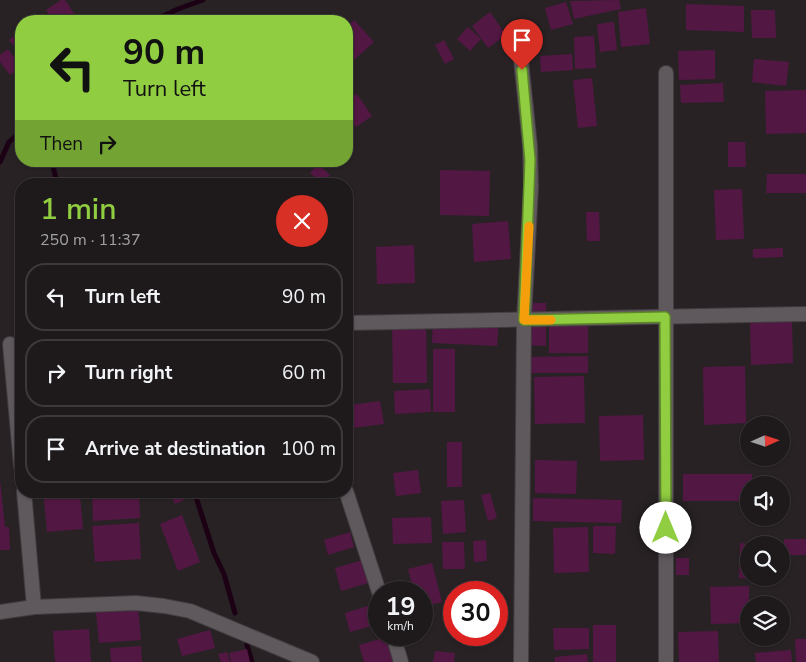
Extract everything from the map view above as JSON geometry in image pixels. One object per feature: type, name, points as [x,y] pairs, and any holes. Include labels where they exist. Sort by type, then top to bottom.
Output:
[{"type":"street","points":[[520,51],[530,146],[531,187],[524,320],[521,662]]},
{"type":"street","points":[[666,73],[666,662]]},
{"type":"street","points":[[353,324],[806,314]]},
{"type":"street","points":[[10,344],[15,399]]},
{"type":"street","points":[[25,498],[34,607]]},
{"type":"street","points":[[348,498],[375,581]]},
{"type":"street","points":[[0,612],[34,607],[147,603],[190,611],[312,662]]},
{"type":"street","points":[[397,646],[402,662]]},
{"type":"building","points":[[61,0],[65,0],[75,15],[49,15],[46,10]]},
{"type":"building","points":[[619,0],[621,9],[574,19],[570,1]]},
{"type":"building","points":[[566,2],[573,24],[551,30],[545,8]]},
{"type":"building","points":[[686,4],[744,6],[744,32],[686,30]]},
{"type":"building","points":[[646,8],[650,44],[621,47],[618,12]]},
{"type":"building","points":[[751,10],[775,10],[776,38],[752,38]]},
{"type":"building","points":[[490,12],[506,35],[488,48],[472,26]]},
{"type":"building","points":[[353,21],[374,42],[353,61]]},
{"type":"building","points":[[614,22],[617,50],[600,52],[597,24]]},
{"type":"building","points":[[468,27],[481,39],[470,51],[457,39]]},
{"type":"building","points":[[15,35],[15,47],[9,40]]},
{"type":"building","points":[[594,36],[596,68],[575,69],[574,37]]},
{"type":"building","points":[[444,40],[454,59],[445,64],[435,45]]},
{"type":"building","points":[[8,49],[15,59],[15,71],[10,75],[0,62],[0,55]]},
{"type":"building","points":[[715,50],[715,79],[679,80],[678,51]]},
{"type":"building","points":[[572,54],[573,70],[541,72],[540,56]]},
{"type":"building","points":[[754,59],[789,62],[786,86],[752,82]]},
{"type":"building","points":[[592,78],[597,126],[578,128],[573,80]]},
{"type":"building","points":[[723,83],[724,102],[681,103],[680,85]]},
{"type":"building","points":[[806,90],[806,133],[766,134],[765,91]]},
{"type":"building","points":[[357,94],[372,116],[356,127],[353,123],[353,97]]},
{"type":"building","points":[[728,142],[745,142],[746,167],[728,167]]},
{"type":"building","points":[[315,167],[321,167],[330,175],[328,178],[316,178],[310,173]]},
{"type":"building","points":[[440,170],[490,171],[489,216],[440,215]]},
{"type":"building","points":[[767,174],[806,174],[806,193],[766,193]]},
{"type":"building","points":[[742,189],[744,239],[716,240],[714,190]]},
{"type":"building","points":[[586,212],[599,212],[600,241],[587,241]]},
{"type":"building","points":[[508,221],[511,259],[474,262],[472,224]]},
{"type":"building","points":[[414,245],[415,283],[377,284],[376,247]]},
{"type":"building","points":[[783,248],[783,257],[753,258],[753,249]]},
{"type":"building","points":[[525,303],[546,303],[546,346],[524,345]]},
{"type":"building","points":[[433,316],[499,319],[497,346],[432,343]]},
{"type":"building","points":[[426,319],[427,383],[393,383],[392,320]]},
{"type":"building","points":[[792,321],[793,363],[751,365],[750,322]]},
{"type":"building","points":[[549,324],[588,324],[588,353],[549,353]]},
{"type":"building","points":[[433,349],[455,349],[455,412],[433,412]]},
{"type":"building","points":[[588,356],[588,373],[529,373],[528,357]]},
{"type":"building","points":[[745,366],[746,416],[740,416],[740,423],[704,425],[703,367]]},
{"type":"building","points":[[584,376],[585,423],[535,424],[534,377]]},
{"type":"building","points":[[430,389],[431,412],[395,414],[394,391]]},
{"type":"building","points":[[380,401],[384,424],[353,428],[353,404]]},
{"type":"building","points":[[643,415],[644,460],[600,461],[599,416]]},
{"type":"building","points":[[447,442],[462,442],[462,487],[447,487]]},
{"type":"building","points":[[535,460],[577,461],[576,494],[535,493]]},
{"type":"building","points":[[418,470],[421,493],[396,496],[393,473]]},
{"type":"building","points":[[683,474],[752,474],[752,476],[740,476],[740,501],[683,501]]},
{"type":"building","points":[[0,479],[5,527],[9,527],[10,550],[0,550]]},
{"type":"building","points":[[490,493],[497,518],[488,521],[481,495]]},
{"type":"building","points":[[80,498],[83,529],[47,532],[44,499]]},
{"type":"building","points":[[92,498],[139,498],[140,518],[93,521]]},
{"type":"building","points":[[172,498],[183,498],[184,500],[175,504]]},
{"type":"building","points":[[533,498],[622,500],[621,523],[533,521]]},
{"type":"building","points":[[464,500],[466,532],[443,534],[441,501]]},
{"type":"building","points":[[182,515],[200,562],[178,571],[160,524]]},
{"type":"building","points":[[431,517],[432,543],[393,544],[392,518]]},
{"type":"building","points":[[139,523],[141,559],[95,562],[92,526]]},
{"type":"building","points":[[593,526],[616,526],[615,554],[593,553]]},
{"type":"building","points":[[588,527],[589,572],[554,573],[553,528]]},
{"type":"building","points":[[350,532],[354,547],[328,555],[324,540]]},
{"type":"building","points":[[790,539],[806,539],[806,555],[790,555]]},
{"type":"building","points":[[486,540],[487,561],[474,562],[473,541]]},
{"type":"building","points":[[442,542],[464,542],[465,569],[443,569]]},
{"type":"building","points":[[740,543],[740,578],[739,578]]},
{"type":"building","points":[[676,558],[689,558],[689,575],[676,575]]},
{"type":"building","points":[[363,560],[368,583],[341,591],[335,568]]},
{"type":"building","points":[[432,563],[442,602],[433,604],[433,581],[411,581],[408,569]]},
{"type":"building","points":[[749,586],[749,596],[740,596],[740,623],[711,624],[710,587]]},
{"type":"building","points":[[368,606],[368,627],[350,632],[345,613]]},
{"type":"building","points":[[138,608],[141,640],[99,643],[96,612]]},
{"type":"building","points":[[593,625],[616,625],[616,662],[593,662]]},
{"type":"building","points":[[553,628],[589,628],[589,649],[554,650]]},
{"type":"building","points":[[89,629],[91,662],[55,662],[53,631]]},
{"type":"building","points":[[210,630],[215,648],[182,656],[177,639]]},
{"type":"building","points":[[718,631],[719,662],[679,662],[678,632]]},
{"type":"building","points":[[795,639],[806,639],[806,662],[796,662]]},
{"type":"building","points":[[368,642],[368,646],[392,646],[394,662],[364,662],[359,645]]},
{"type":"building","points":[[141,646],[142,662],[111,662],[110,648]]},
{"type":"building","points":[[247,649],[250,662],[231,662],[229,653]]},
{"type":"building","points":[[791,650],[792,662],[756,662],[755,653]]},
{"type":"building","points":[[435,651],[455,653],[454,662],[433,662]]},
{"type":"building","points":[[227,652],[230,662],[221,662],[218,654]]},
{"type":"building","points":[[587,654],[588,662],[555,662],[555,657]]},
{"type":"waterway","points":[[166,15],[203,0]]},
{"type":"waterway","points":[[0,162],[9,142],[15,137]]},
{"type":"waterway","points":[[53,167],[56,178]]},
{"type":"waterway","points":[[196,498],[214,553],[224,574],[235,613]]},
{"type":"waterway","points":[[247,645],[252,662]]},
{"type":"slow traffic","points":[[529,226],[524,320],[551,320]]},
{"type":"route","points":[[522,70],[530,146],[531,187],[524,320],[665,317],[666,528]]}]
